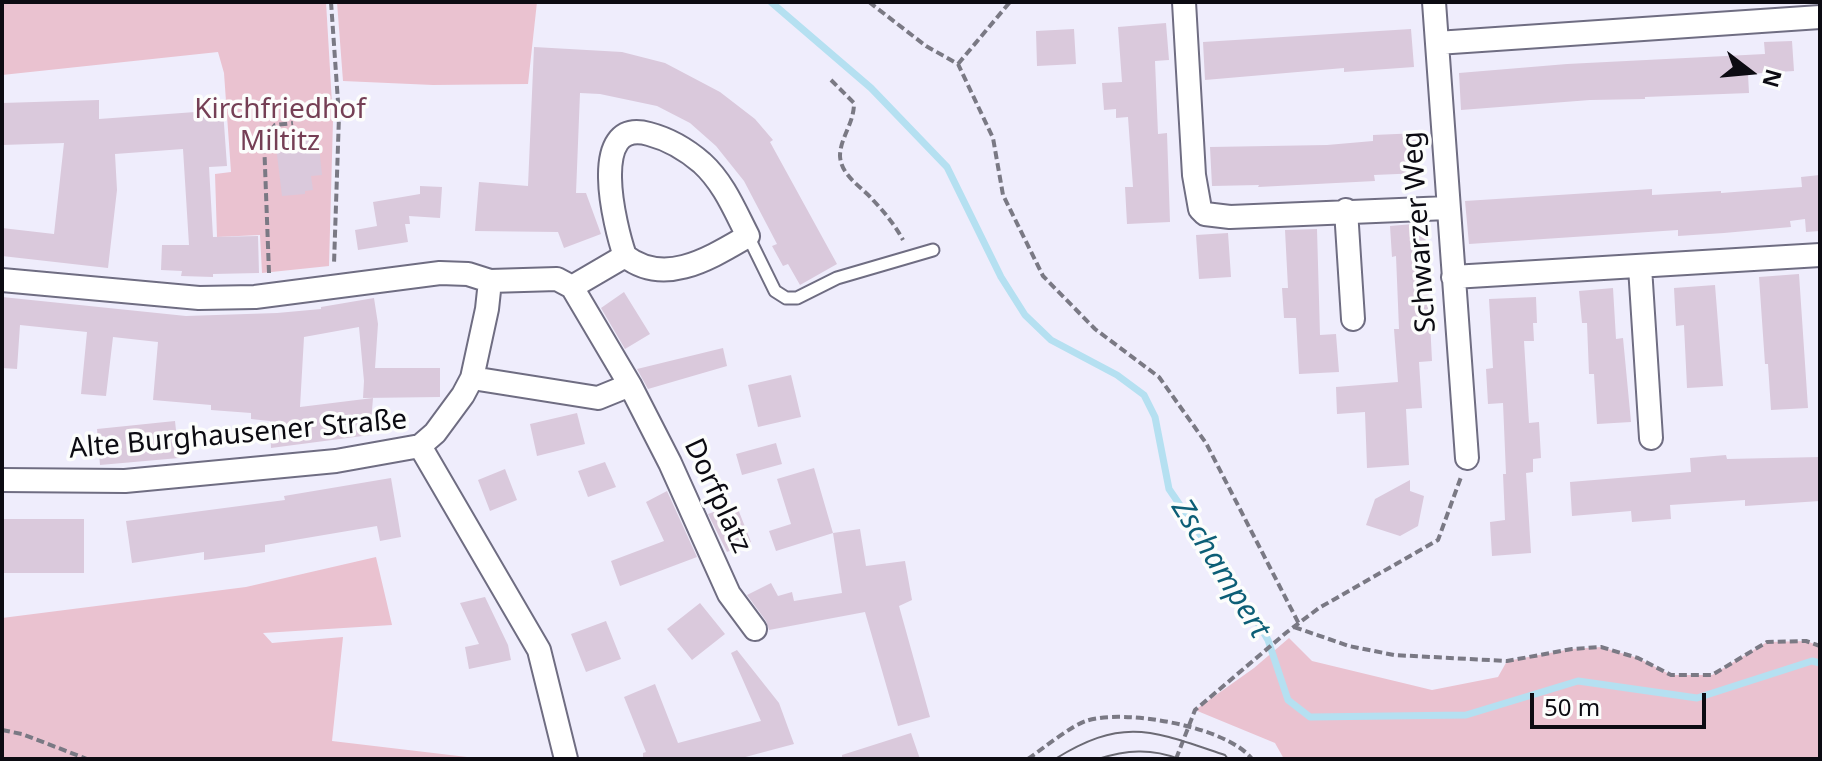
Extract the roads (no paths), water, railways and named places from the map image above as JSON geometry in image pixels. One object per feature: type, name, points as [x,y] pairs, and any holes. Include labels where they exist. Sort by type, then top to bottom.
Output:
[{"type":"street","points":[[1184,2],[1194,175],[1200,209],[1205,214],[1230,217],[1448,208]]},
{"type":"street","name":"Schwarzer Weg","points":[[1434,2],[1467,458]]},
{"type":"street","points":[[1437,43],[1820,17]]},
{"type":"street","points":[[639,131],[663,138],[703,164],[722,187],[748,236],[695,263],[662,271],[637,266],[625,256],[612,201],[610,166],[615,143],[624,134],[639,131]]},
{"type":"street","points":[[1346,210],[1353,319]]},
{"type":"street","points":[[1453,277],[1820,255]]},
{"type":"street","points":[[2,280],[199,298],[270,295],[440,273],[468,274],[490,281],[557,279],[572,287],[625,256]]},
{"type":"street","points":[[1640,267],[1651,438]]},
{"type":"street","points":[[420,446],[435,433],[472,378],[490,281]]},
{"type":"street","name":"Dorfplatz","points":[[572,287],[630,385],[670,463],[729,594],[755,629]]},
{"type":"street","points":[[472,378],[598,398],[630,385]]},
{"type":"street","name":"Alte Burghausener Straße","points":[[2,480],[125,481],[336,461],[420,446],[539,650],[566,759]]},
{"type":"lane","points":[[748,236],[775,291],[786,298],[797,298],[837,278],[933,250]]},
{"type":"waterway","name":"Zschampert","points":[[771,2],[871,88],[947,167],[1001,277],[1025,315],[1051,340],[1117,375],[1144,395],[1155,417],[1169,489],[1268,640],[1288,700],[1310,717],[1466,715],[1578,681],[1697,698],[1812,661],[1820,663]]},
{"type":"tram line","points":[[1055,759],[1101,737],[1139,732],[1178,739],[1225,755],[1228,759]]},
{"type":"tram line","points":[[1098,759],[1138,752],[1179,759]]},
{"type":"park label","name":"Kirchfriedhof Miltitz","points":[[280,126]]}]
